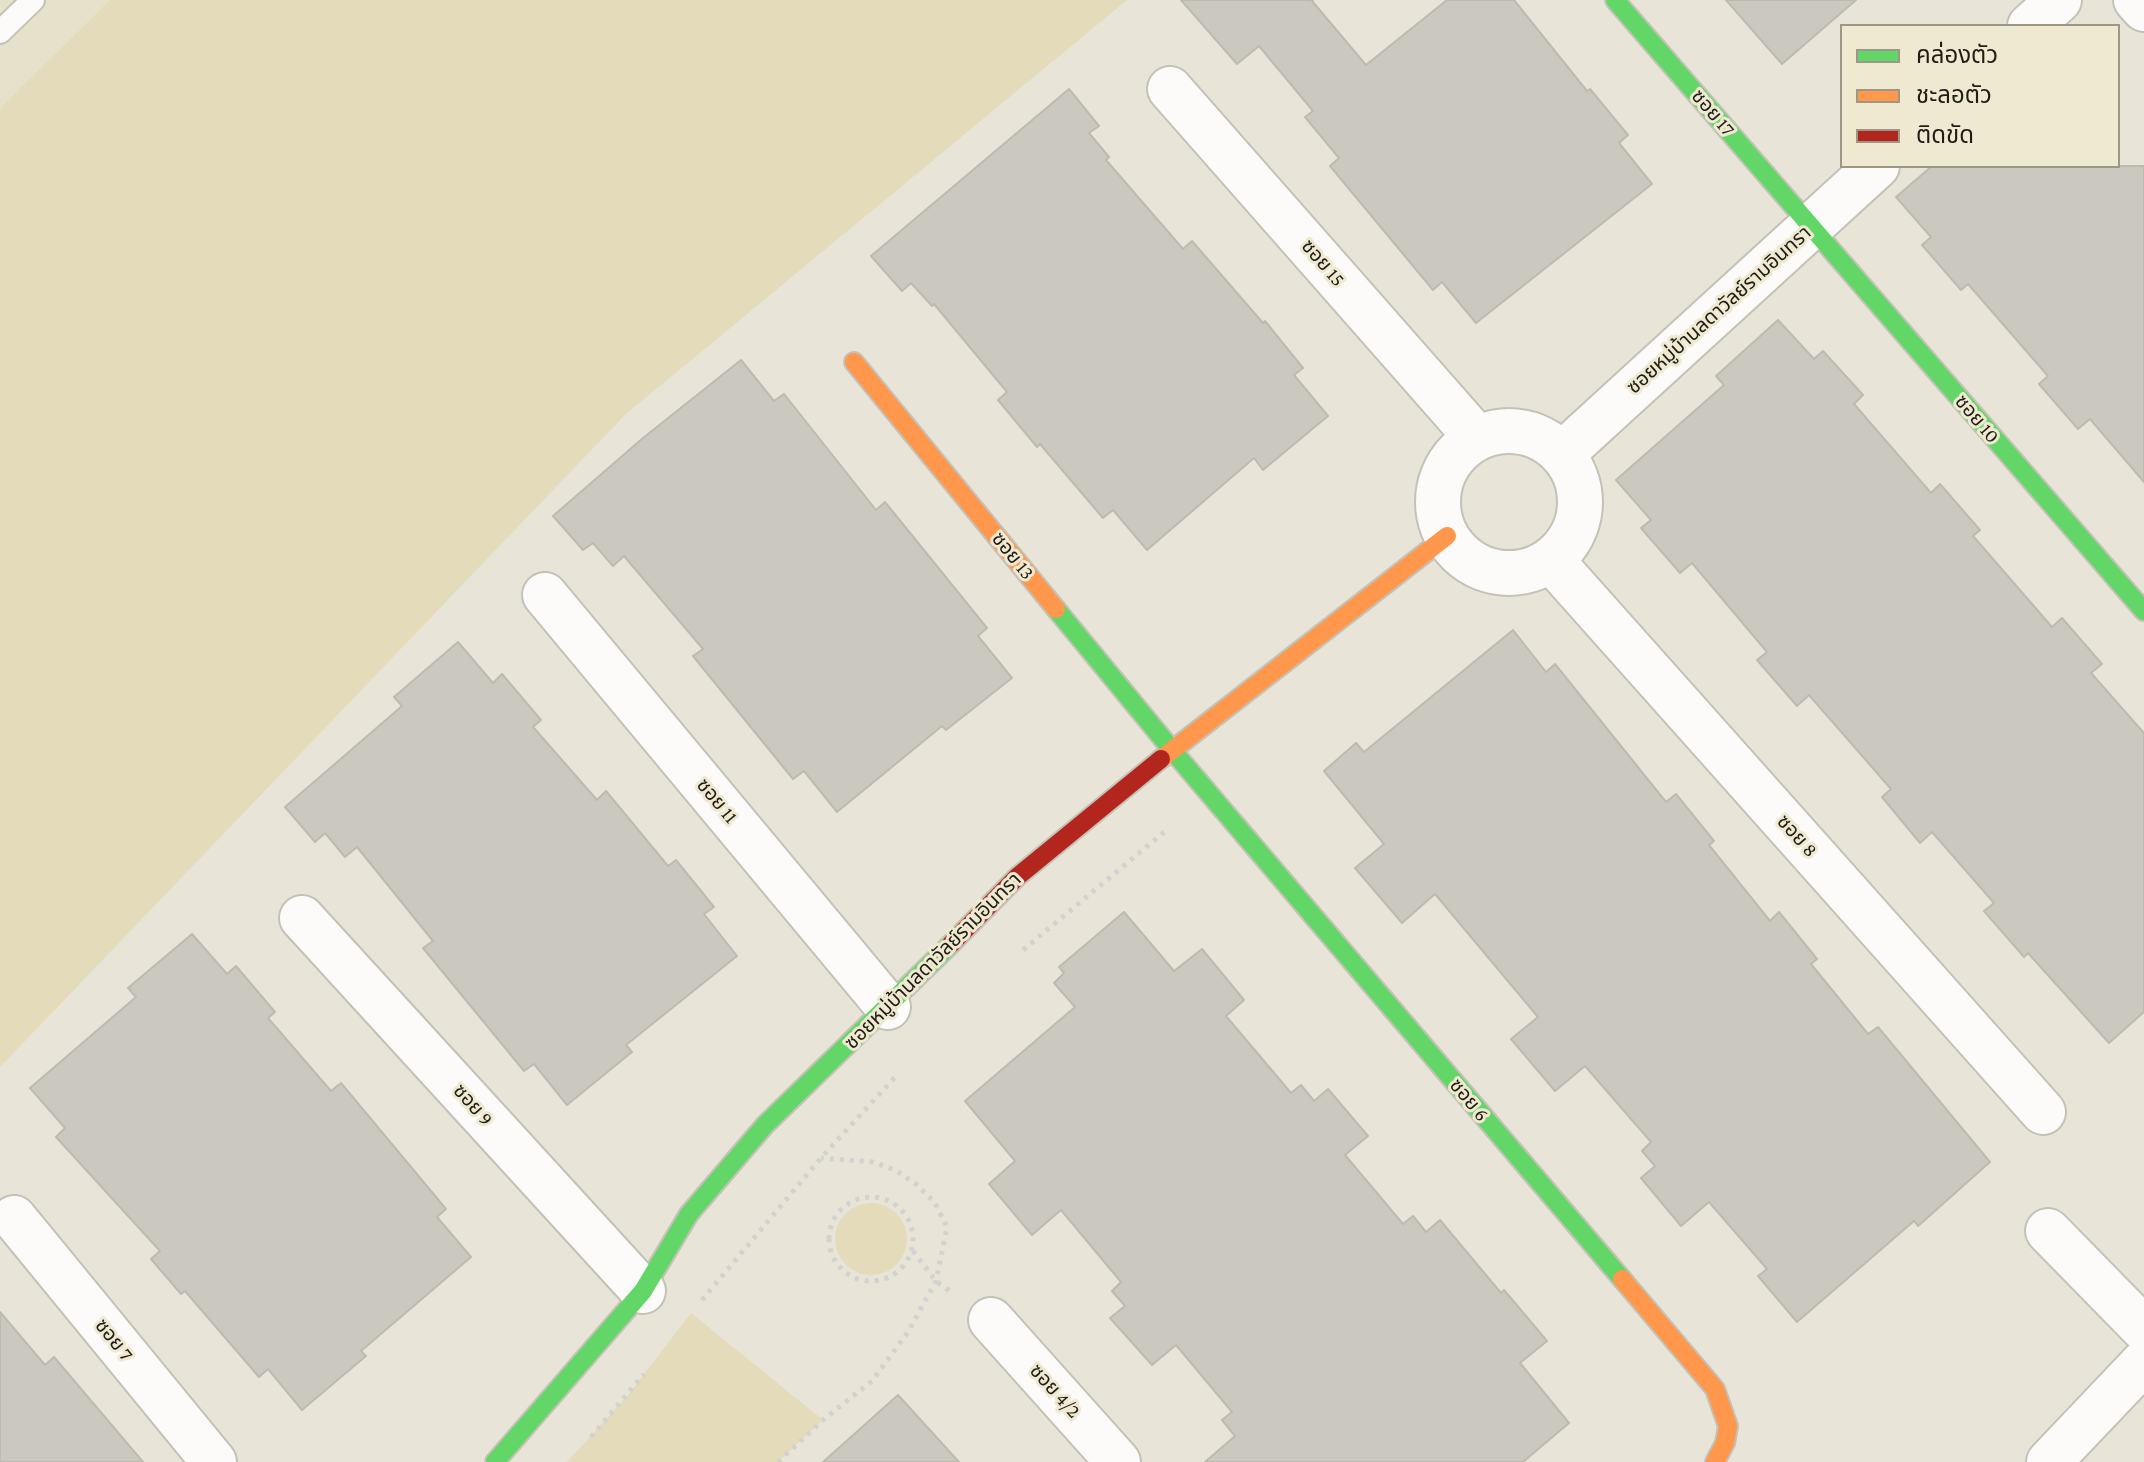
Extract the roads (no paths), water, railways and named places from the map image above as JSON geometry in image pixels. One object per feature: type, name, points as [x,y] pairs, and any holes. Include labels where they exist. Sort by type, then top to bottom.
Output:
[{"type":"street","name":"ซอย 17","points":[[1615,0],[1810,227]]},
{"type":"street","points":[[2032,24],[2059,0]]},
{"type":"street","points":[[2136,0],[2144,9]]},
{"type":"street","name":"ซอย 15","points":[[1170,89],[1477,438]]},
{"type":"street","name":"ซอยหมู่บ้านลดาวัลย์รามอินทรา","points":[[1562,454],[1875,168]]},
{"type":"street","name":"ซอย 10","points":[[1810,227],[2144,611]]},
{"type":"street","name":"ซอย 13","points":[[854,362],[1172,750]]},
{"type":"street","points":[[1499,431],[1522,431],[1544,440],[1562,454],[1576,474],[1581,498],[1578,522],[1568,544],[1551,560],[1529,571],[1505,573],[1481,568],[1461,554],[1447,536],[1439,515],[1438,492],[1445,470],[1458,451],[1477,438],[1499,431]]},
{"type":"street","name":"ซอยหมู่บ้านลดาวัลย์รามอินทรา","points":[[495,1462],[643,1291],[689,1214],[765,1125],[1017,877],[1172,750],[1447,536]]},
{"type":"street","name":"ซอย 8","points":[[1551,560],[2043,1112]]},
{"type":"street","name":"ซอย 11","points":[[545,595],[888,1007]]},
{"type":"street","name":"ซอย 6","points":[[1172,750],[1715,1389],[1729,1423],[1725,1448],[1715,1462]]},
{"type":"street","name":"ซอย 9","points":[[302,918],[643,1291]]},
{"type":"street","name":"ซอย 7","points":[[14,1218],[214,1462]]},
{"type":"street","points":[[2048,1231],[2144,1329]]},
{"type":"street","name":"ซอย 4/2","points":[[991,1320],[1118,1462]]},
{"type":"street","points":[[2049,1462],[2144,1362]]},
{"type":"lane","points":[[0,32],[33,0]]}]
